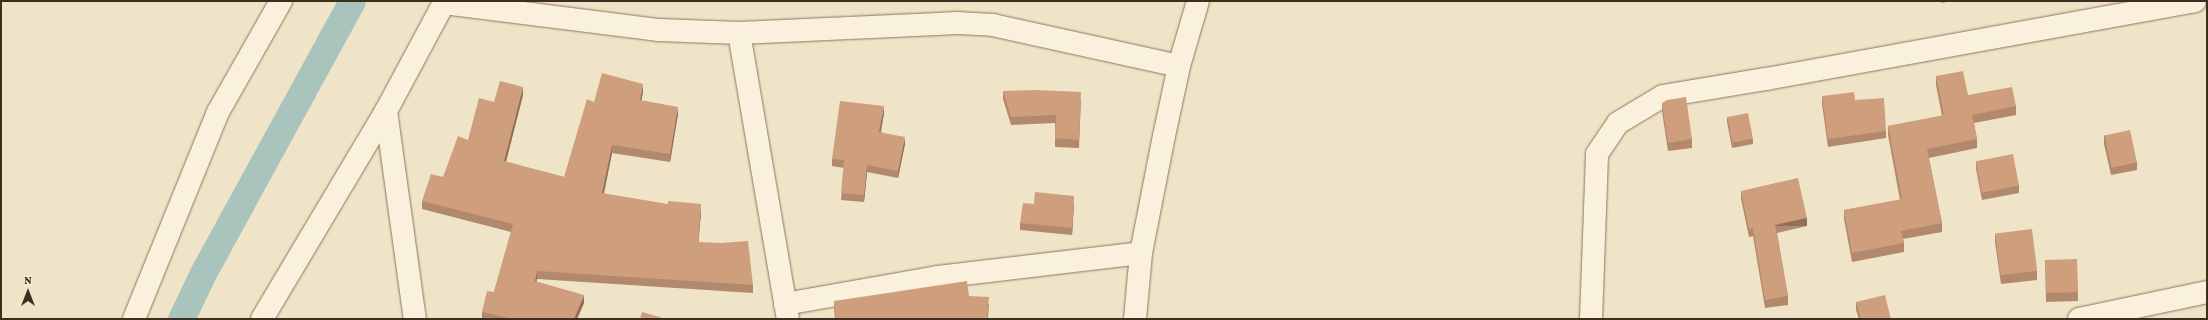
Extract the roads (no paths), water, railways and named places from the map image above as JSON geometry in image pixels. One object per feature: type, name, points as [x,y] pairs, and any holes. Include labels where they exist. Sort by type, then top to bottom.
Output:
[{"type":"street","points":[[134,319],[218,112],[281,1]]},
{"type":"street","points":[[1135,319],[1141,253],[1179,66],[1198,1]]},
{"type":"street","points":[[1590,319],[1597,154],[1618,123],[1663,96],[2195,1]]},
{"type":"street","points":[[262,319],[386,111],[444,2],[660,30],[739,33],[929,24],[993,25],[1179,66]]},
{"type":"street","points":[[739,33],[786,311],[938,277],[1141,253]]},
{"type":"street","points":[[386,111],[415,319]]},
{"type":"street","points":[[2079,319],[2207,292]]},
{"type":"waterway","points":[[181,319],[203,273],[352,1]]}]
